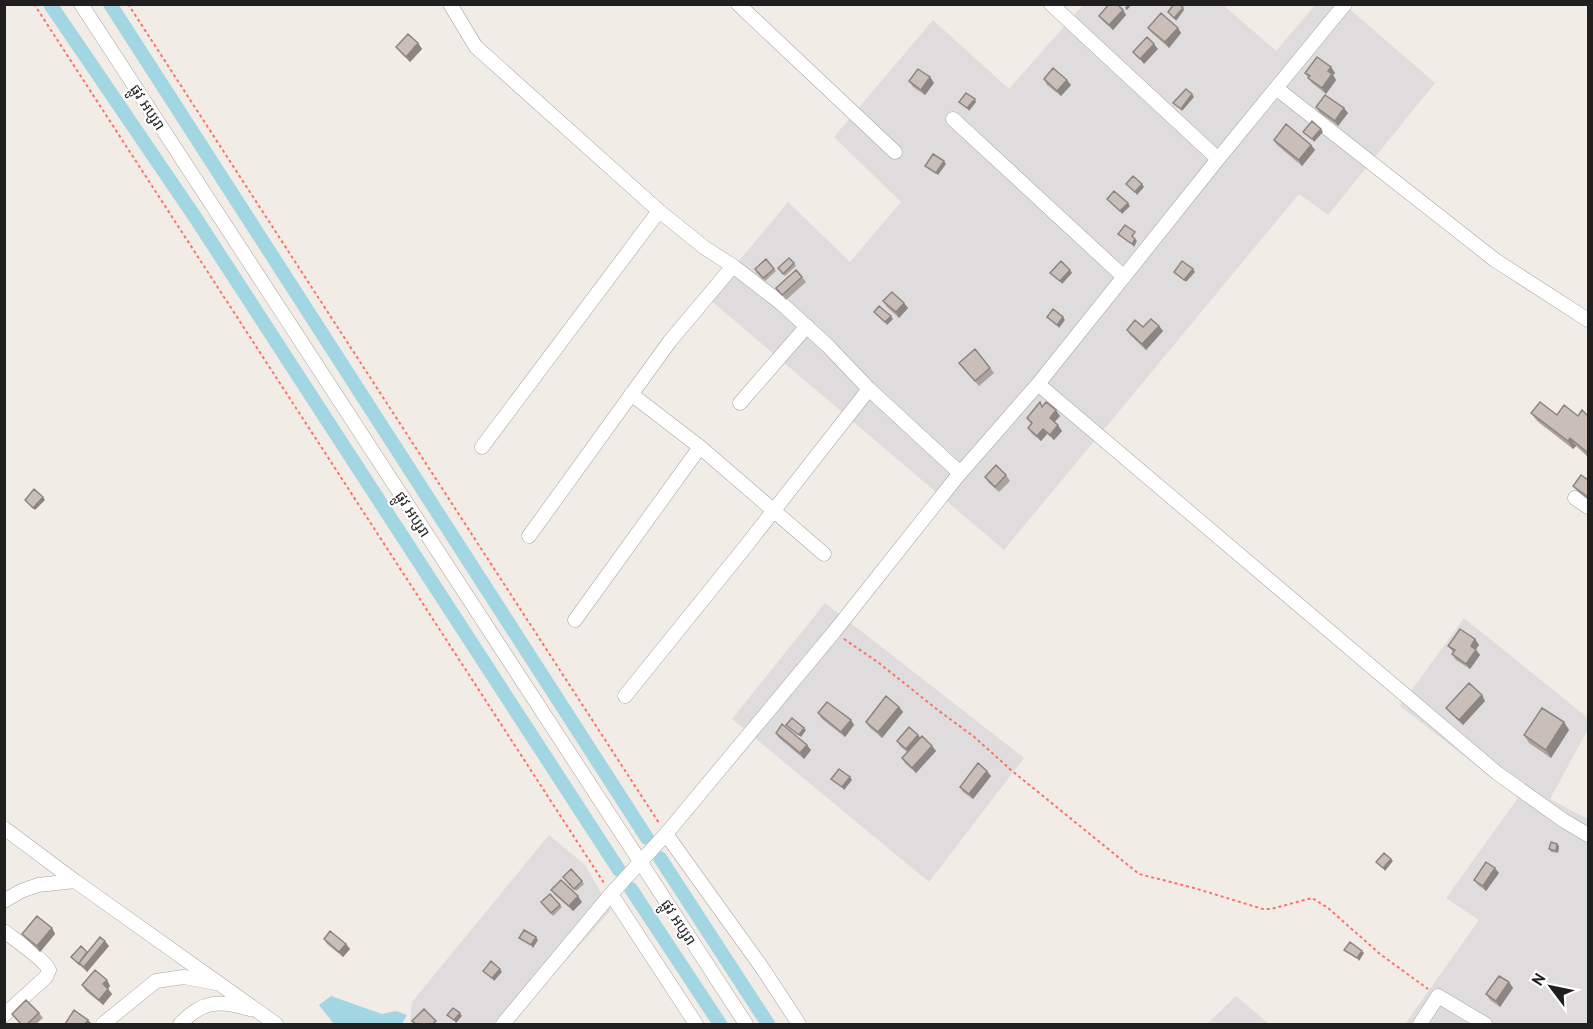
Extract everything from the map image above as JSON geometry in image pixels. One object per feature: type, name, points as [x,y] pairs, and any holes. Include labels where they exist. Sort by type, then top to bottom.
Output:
[{"type":"street","name":"ផ្លូវ អប្សរា","points":[[81,4],[746,1024]]},
{"type":"street","points":[[450,4],[476,47],[659,211],[705,248],[733,266],[807,326],[869,389],[960,473]]},
{"type":"street","points":[[738,4],[896,152]]},
{"type":"street","points":[[1052,4],[1218,159]]},
{"type":"street","points":[[503,1024],[611,894],[666,834],[834,632],[960,473],[1038,384],[1345,4]]},
{"type":"street","points":[[1276,88],[1495,260],[1588,320]]},
{"type":"street","points":[[953,119],[1124,277]]},
{"type":"street","points":[[482,447],[659,211]]},
{"type":"street","points":[[529,536],[676,333],[733,266]]},
{"type":"street","points":[[740,403],[807,326]]},
{"type":"street","points":[[1038,384],[1497,773],[1563,820],[1588,834]]},
{"type":"street","points":[[625,696],[869,389]]},
{"type":"street","points":[[631,394],[700,447],[824,554]]},
{"type":"street","points":[[575,620],[700,447]]},
{"type":"street","points":[[1575,498],[1588,507]]},
{"type":"street","points":[[4,828],[276,1024]]},
{"type":"street","points":[[666,834],[763,969],[799,1024]]},
{"type":"street","points":[[4,900],[38,885],[75,881]]},
{"type":"street","points":[[611,894],[696,1024]]},
{"type":"street","points":[[4,931],[46,963],[49,970],[46,977],[4,1015]]},
{"type":"street","points":[[103,1024],[156,981],[184,977],[221,984]]},
{"type":"street","points":[[1420,1024],[1438,996],[1485,1024]]},
{"type":"street","points":[[180,1024],[196,1010],[217,1002],[258,1011]]},
{"type":"path","points":[[34,4],[611,894]]},
{"type":"path","points":[[128,4],[666,834]]},
{"type":"path","points":[[834,632],[879,663],[973,736],[1011,770],[1139,874],[1263,909],[1291,905],[1312,898],[1380,954],[1438,996]]},
{"type":"shaded area","points":[[1083,5],[1223,5],[1276,51],[1315,5],[1345,5],[1435,83],[1328,215],[1299,194],[1004,550],[708,298],[788,202],[850,262],[901,202],[834,137],[933,20],[1009,89]]},
{"type":"shaded area","points":[[825,603],[1024,758],[929,882],[732,719]]},
{"type":"shaded area","points":[[1464,618],[1588,718],[1588,729],[1550,799],[1588,819],[1588,1024],[1405,1024],[1479,920],[1446,898],[1518,798],[1400,706]]},
{"type":"shaded area","points":[[549,835],[585,865],[611,910],[509,1024],[410,1024],[412,1002]]},
{"type":"shaded area","points":[[1236,996],[1269,1024],[1207,1024]]},
{"type":"water","points":[[331,996],[382,1014],[396,1011],[407,1015],[402,1024],[334,1024],[319,1005]]},
{"type":"building","points":[[1109,4],[1117,4],[1123,10],[1109,25],[1099,16]]},
{"type":"building","points":[[1174,4],[1180,4],[1183,8],[1174,18],[1168,12]]},
{"type":"building","points":[[1161,13],[1178,28],[1165,42],[1148,28]]},
{"type":"building","points":[[408,34],[418,43],[406,57],[396,47]]},
{"type":"building","points":[[1147,37],[1154,44],[1140,59],[1133,52]]},
{"type":"building","points":[[1317,57],[1331,67],[1328,71],[1332,74],[1322,88],[1305,73]]},
{"type":"building","points":[[1053,68],[1067,80],[1057,91],[1044,79]]},
{"type":"building","points":[[918,69],[930,77],[921,90],[909,81]]},
{"type":"building","points":[[1186,89],[1192,94],[1181,109],[1173,103]]},
{"type":"building","points":[[966,93],[975,99],[967,108],[959,102]]},
{"type":"building","points":[[1325,95],[1344,108],[1335,121],[1316,107]]},
{"type":"building","points":[[1312,121],[1321,129],[1312,139],[1303,132]]},
{"type":"building","points":[[1286,124],[1311,145],[1299,160],[1274,140]]},
{"type":"building","points":[[933,154],[944,161],[936,173],[925,166]]},
{"type":"building","points":[[1133,176],[1142,184],[1135,192],[1126,184]]},
{"type":"building","points":[[1114,191],[1128,203],[1120,211],[1107,199]]},
{"type":"building","points":[[1125,225],[1135,232],[1132,236],[1135,239],[1132,244],[1118,234]]},
{"type":"building","points":[[789,258],[794,263],[783,274],[778,268]]},
{"type":"building","points":[[766,259],[774,269],[763,278],[755,269]]},
{"type":"building","points":[[1061,261],[1070,270],[1060,281],[1050,273]]},
{"type":"building","points":[[1182,261],[1193,269],[1184,280],[1174,272]]},
{"type":"building","points":[[796,270],[802,277],[782,295],[776,288]]},
{"type":"building","points":[[892,292],[904,303],[896,312],[883,301]]},
{"type":"building","points":[[879,306],[891,316],[885,322],[874,312]]},
{"type":"building","points":[[1053,309],[1063,317],[1057,325],[1047,317]]},
{"type":"building","points":[[1151,319],[1159,326],[1142,344],[1127,330],[1135,320],[1143,327]]},
{"type":"building","points":[[975,349],[990,368],[975,381],[959,363]]},
{"type":"building","points":[[1040,402],[1042,407],[1046,402],[1056,410],[1050,418],[1058,425],[1050,435],[1043,429],[1037,436],[1028,428],[1032,423],[1027,418]]},
{"type":"building","points":[[1540,402],[1557,415],[1564,405],[1578,416],[1582,410],[1588,416],[1588,453],[1570,438],[1568,441],[1531,413]]},
{"type":"building","points":[[996,465],[1006,475],[995,487],[985,477]]},
{"type":"building","points":[[1581,475],[1588,480],[1588,497],[1573,486]]},
{"type":"building","points":[[34,489],[43,497],[33,508],[25,500]]},
{"type":"building","points":[[1460,629],[1475,639],[1471,646],[1476,650],[1466,664],[1452,654],[1455,650],[1448,646]]},
{"type":"building","points":[[1469,683],[1482,695],[1459,720],[1446,708]]},
{"type":"building","points":[[886,696],[899,707],[878,732],[866,722]]},
{"type":"building","points":[[827,702],[851,720],[841,732],[818,713]]},
{"type":"building","points":[[1542,708],[1564,722],[1546,750],[1524,735]]},
{"type":"building","points":[[792,718],[804,728],[799,735],[786,725]]},
{"type":"building","points":[[782,724],[807,745],[800,753],[776,733]]},
{"type":"building","points":[[909,727],[918,735],[906,749],[897,741]]},
{"type":"building","points":[[922,736],[932,746],[912,768],[902,758]]},
{"type":"building","points":[[978,763],[987,771],[969,794],[960,787]]},
{"type":"building","points":[[839,769],[850,777],[842,787],[831,779]]},
{"type":"building","points":[[1551,842],[1557,844],[1556,851],[1549,849]]},
{"type":"building","points":[[1384,853],[1391,859],[1383,868],[1376,862]]},
{"type":"building","points":[[1486,862],[1495,868],[1483,886],[1474,880]]},
{"type":"building","points":[[571,869],[582,881],[574,889],[563,877]]},
{"type":"building","points":[[561,880],[578,896],[569,906],[551,890]]},
{"type":"building","points":[[550,894],[560,905],[551,913],[541,902]]},
{"type":"building","points":[[37,916],[52,928],[37,946],[22,934]]},
{"type":"building","points":[[524,930],[536,937],[531,945],[519,938]]},
{"type":"building","points":[[330,931],[346,944],[339,952],[324,939]]},
{"type":"building","points":[[100,937],[105,941],[84,967],[79,963]]},
{"type":"building","points":[[1350,942],[1362,951],[1357,958],[1344,950]]},
{"type":"building","points":[[81,946],[87,952],[79,964],[71,957]]},
{"type":"building","points":[[491,961],[500,969],[492,978],[483,971]]},
{"type":"building","points":[[95,970],[107,980],[103,984],[108,989],[99,1000],[82,985]]},
{"type":"building","points":[[1499,976],[1509,982],[1496,1001],[1486,994]]},
{"type":"building","points":[[26,1000],[39,1013],[27,1024],[21,1024],[12,1014]]},
{"type":"building","points":[[453,1008],[460,1013],[454,1020],[447,1015]]},
{"type":"building","points":[[424,1009],[436,1021],[432,1024],[416,1024],[412,1021]]},
{"type":"building","points":[[74,1010],[88,1020],[85,1024],[65,1024]]},
{"type":"waterway","points":[[50,4],[195,217],[619,870]]},
{"type":"waterway","points":[[110,4],[647,838]]},
{"type":"waterway","points":[[660,858],[768,1024]]},
{"type":"waterway","points":[[631,889],[720,1024]]}]
